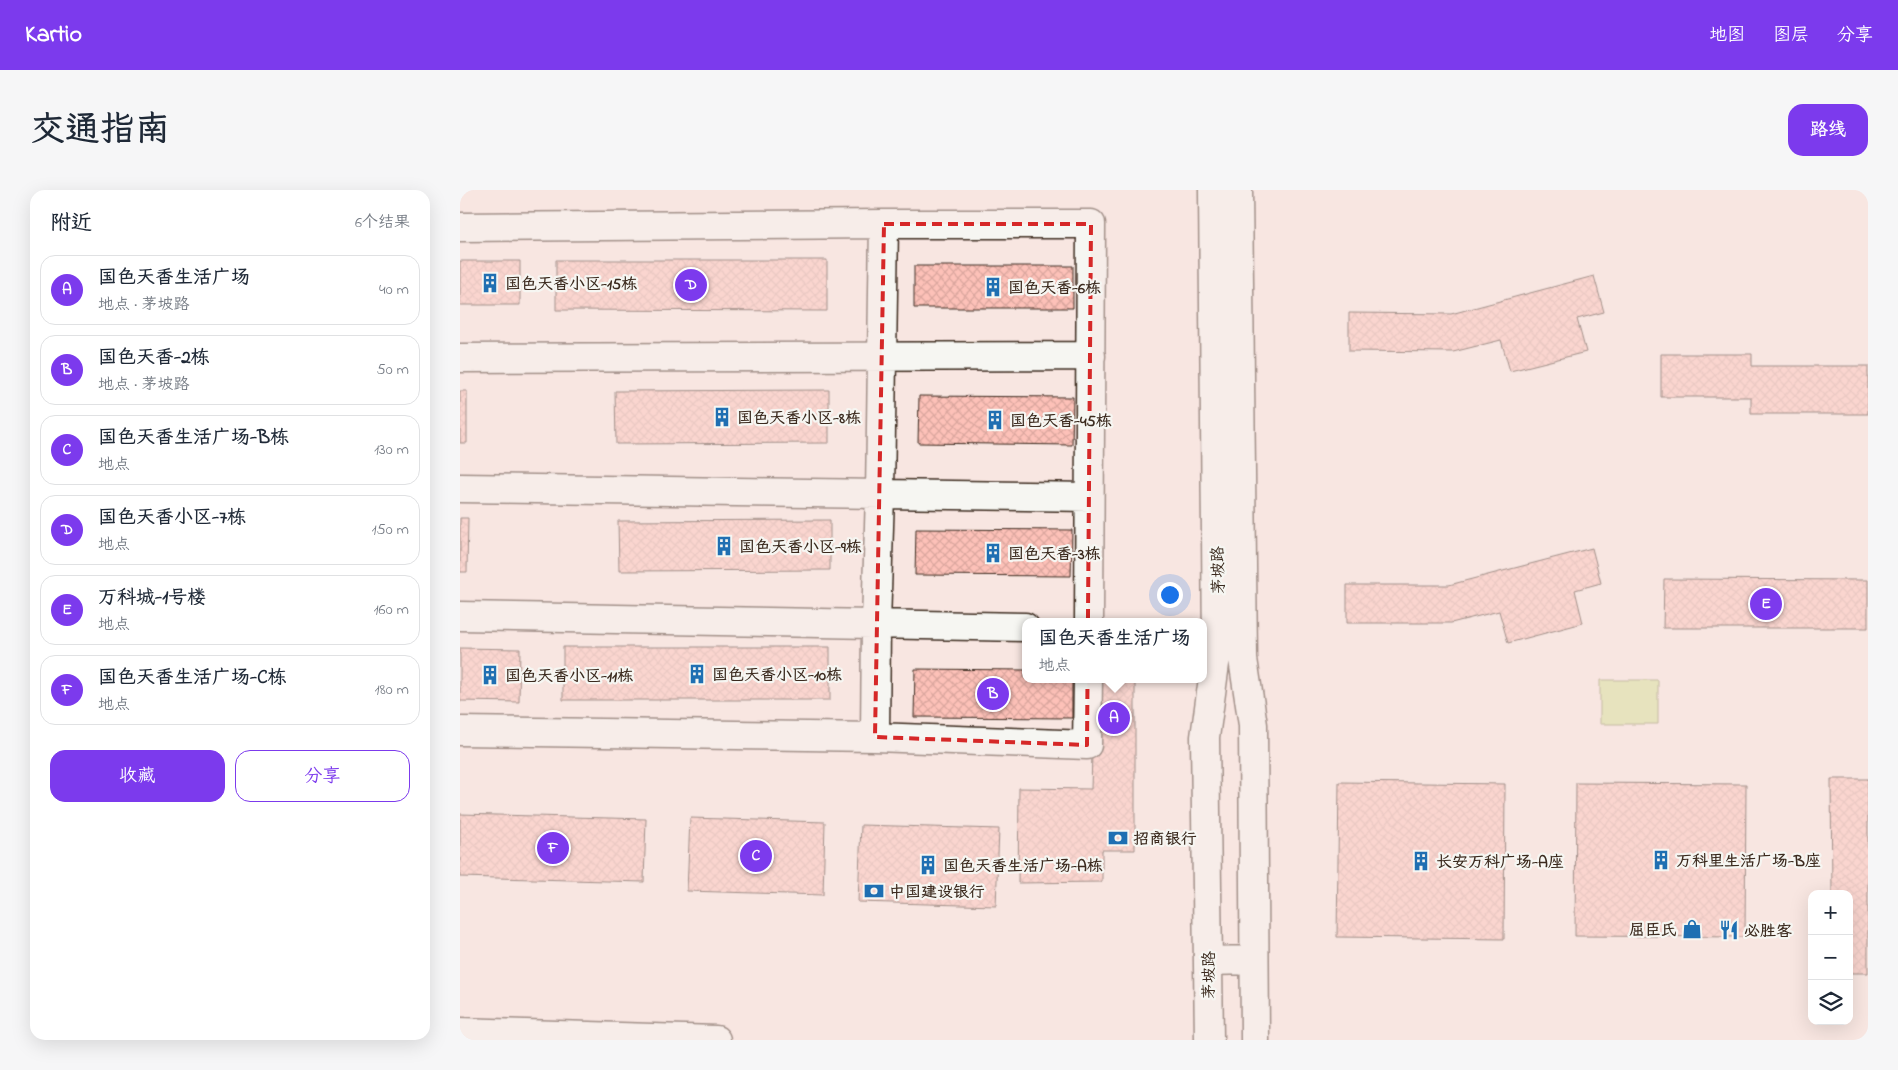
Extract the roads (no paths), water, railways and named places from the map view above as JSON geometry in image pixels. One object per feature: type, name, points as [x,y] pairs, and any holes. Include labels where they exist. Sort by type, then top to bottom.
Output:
[{"type":"street","name":"茅坡路","points":[[1208,1040],[1205,737],[1218,648],[1213,190]]},
{"type":"street","name":"茅坡路","points":[[1238,190],[1243,658],[1253,725],[1254,1040]]},
{"type":"street","points":[[875,737],[884,224]]},
{"type":"street","points":[[460,227],[1091,224],[1089,618]]},
{"type":"street","points":[[460,358],[1091,356]]},
{"type":"street","points":[[460,488],[1089,497]]},
{"type":"street","points":[[460,616],[1022,627]]},
{"type":"street","points":[[460,730],[875,737],[1087,745],[1088,683]]},
{"type":"street","points":[[1208,961],[1254,960]]},
{"type":"street","points":[[460,1032],[716,1040]]},
{"type":"place","name":"国色天香小区-15栋","points":[[490,283]]},
{"type":"place","name":"国色天香小区-7栋","points":[[691,285]]},
{"type":"place","name":"国色天香-6栋","points":[[993,287]]},
{"type":"place","name":"国色天香小区-8栋","points":[[722,417]]},
{"type":"place","name":"国色天香-45栋","points":[[995,420]]},
{"type":"place","name":"国色天香小区-9栋","points":[[724,546]]},
{"type":"place","name":"国色天香-3栋","points":[[993,553]]},
{"type":"place","name":"万科城-1号楼","points":[[1766,604]]},
{"type":"place","name":"国色天香小区-10栋","points":[[697,674]]},
{"type":"place","name":"国色天香小区-11栋","points":[[490,675]]},
{"type":"place","name":"国色天香-2栋","points":[[993,694]]},
{"type":"place","name":"国色天香生活广场","points":[[1114,718]]},
{"type":"place","name":"招商银行","points":[[1118,838]]},
{"type":"place","name":"国色天香生活广场-C栋","points":[[553,848]]},
{"type":"place","name":"国色天香生活广场-B栋","points":[[756,856]]},
{"type":"place","name":"万科里生活广场-B座","points":[[1661,860]]},
{"type":"place","name":"长安万科广场-A座","points":[[1421,861]]},
{"type":"place","name":"国色天香生活广场-A栋","points":[[928,865]]},
{"type":"place","name":"中国建设银行","points":[[874,891]]},
{"type":"place","name":"屈臣氏","points":[[1692,929]]},
{"type":"place","name":"必胜客","points":[[1729,930]]}]
